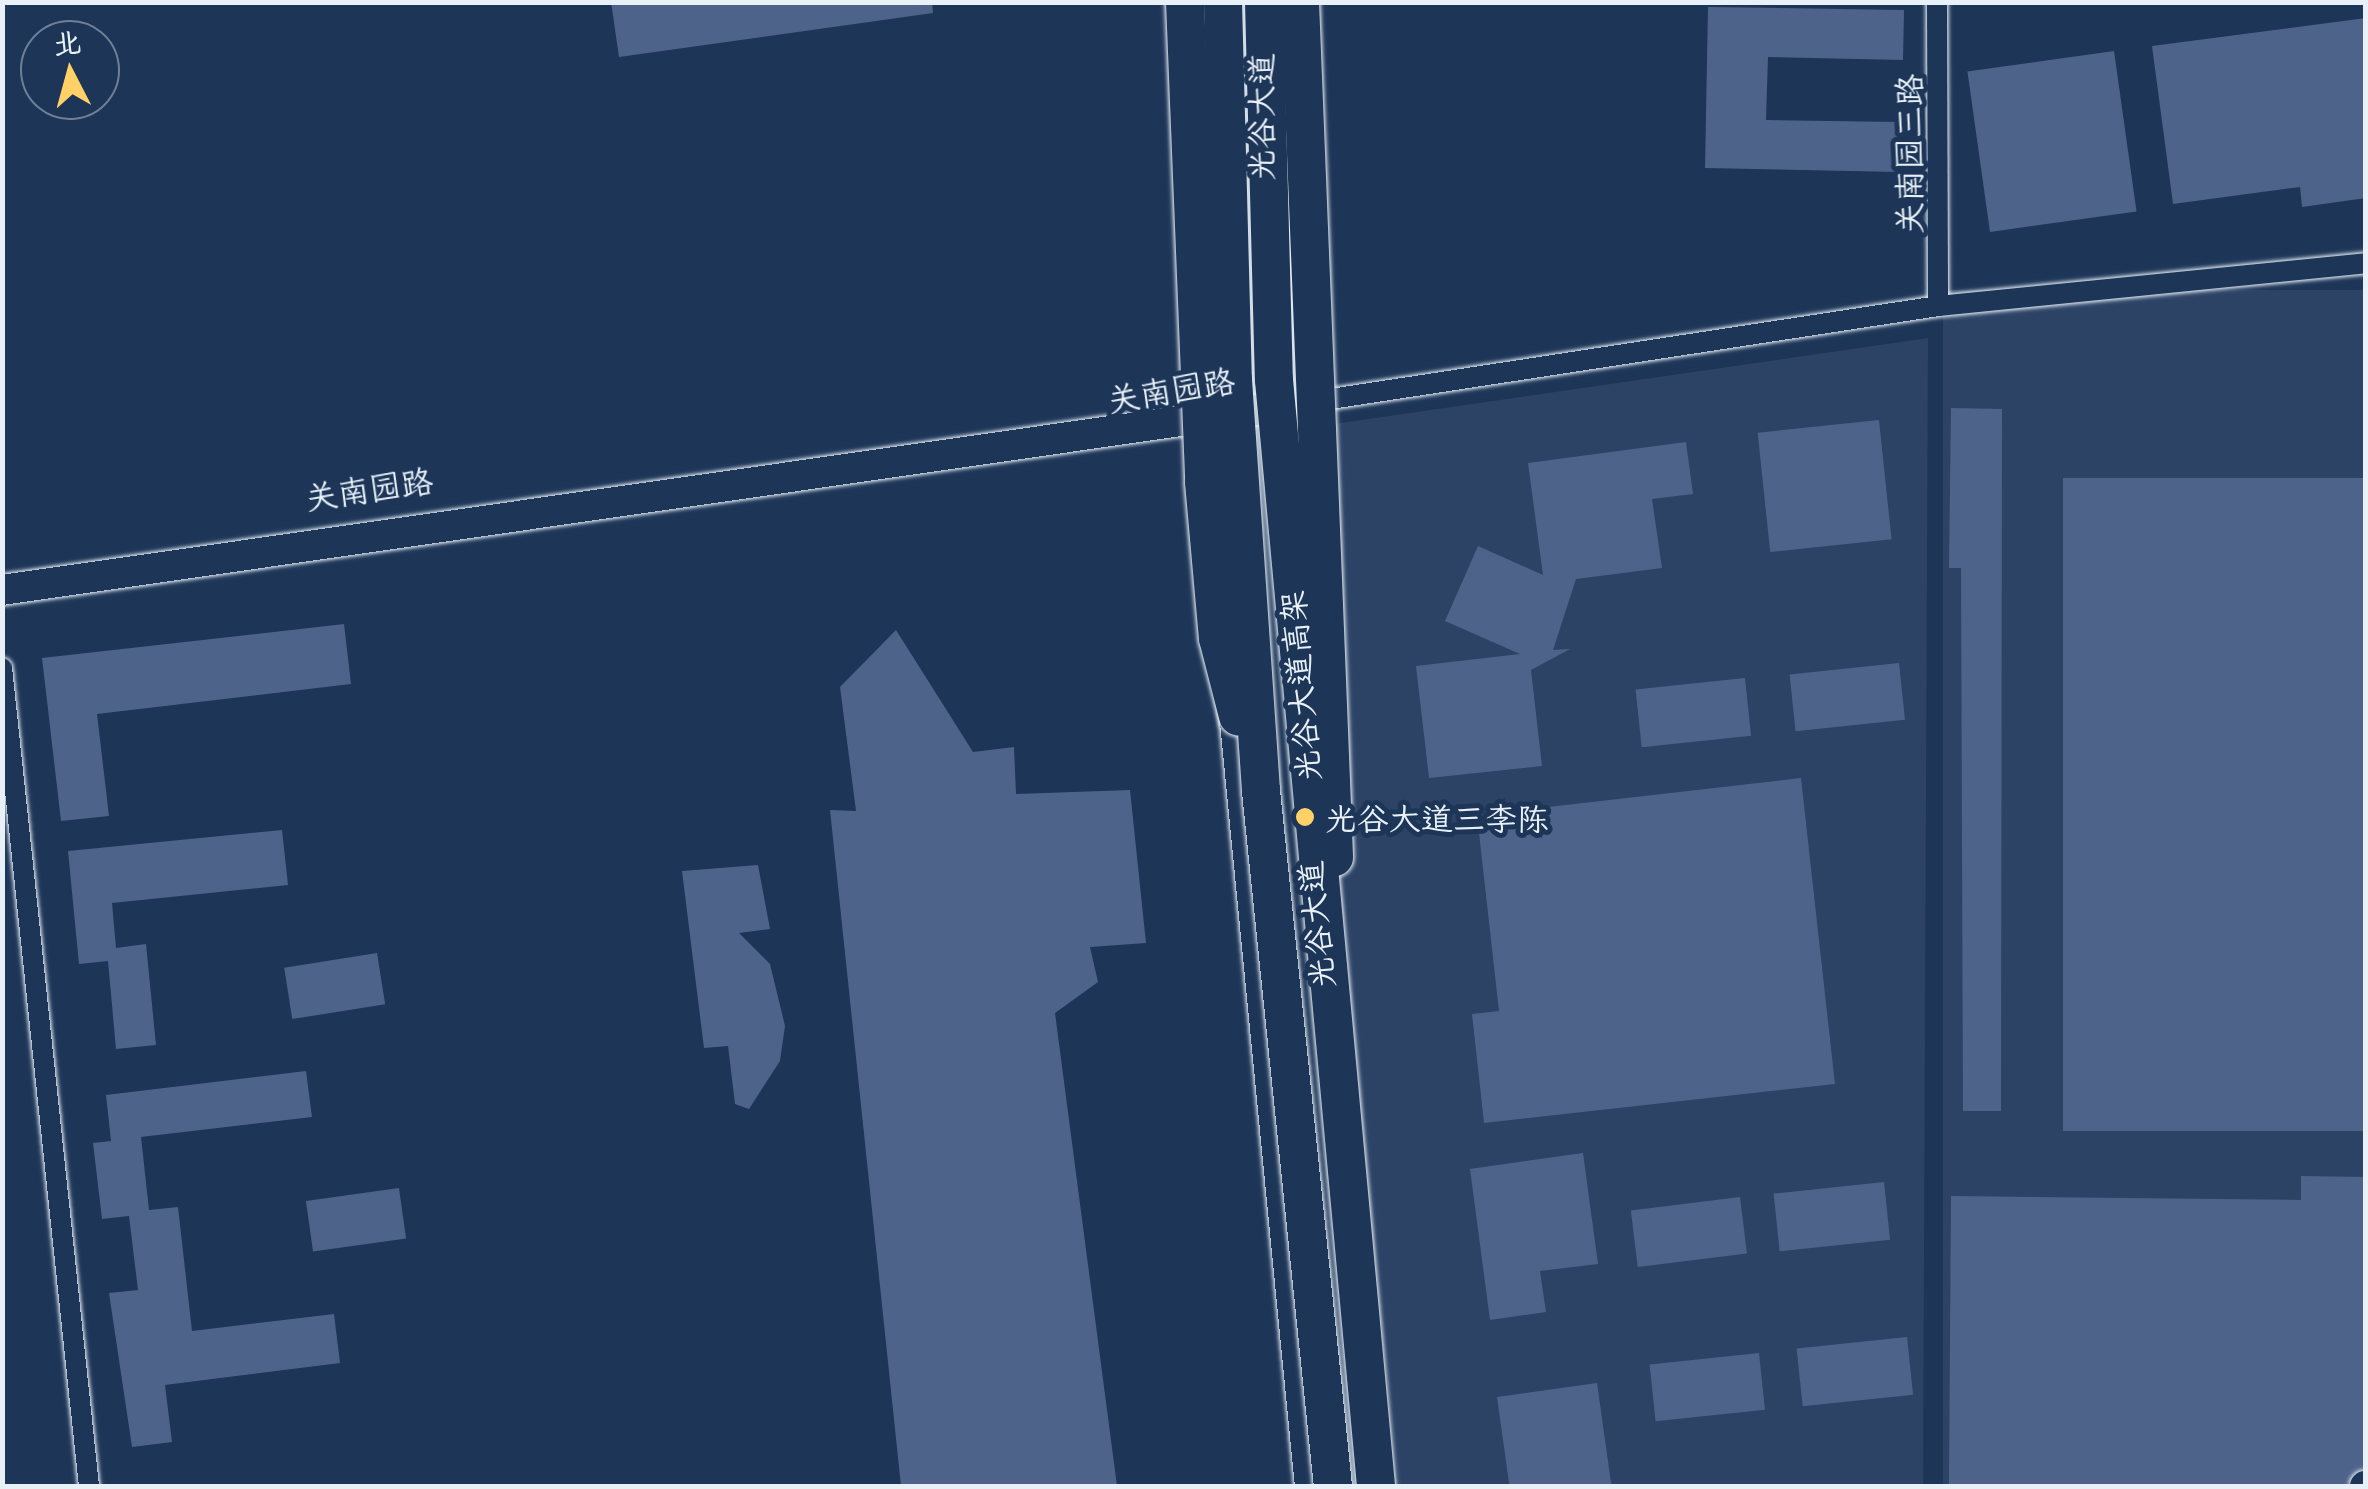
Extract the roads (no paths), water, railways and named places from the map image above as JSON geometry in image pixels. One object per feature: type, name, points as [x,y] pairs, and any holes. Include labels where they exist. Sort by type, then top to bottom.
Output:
[{"type":"highway","points":[[1185,2],[1190,278],[1216,618],[1262,806]]},
{"type":"highway","name":"光谷大道高架","points":[[1224,2],[1233,380],[1262,806],[1333,1486]]},
{"type":"highway","name":"光谷大道高架","points":[[1262,2],[1274,380],[1376,1486]]},
{"type":"highway","points":[[1300,2],[1336,827],[1326,974]]},
{"type":"main road","name":"光谷大道","points":[[1200,2],[1208,411],[1248,899],[1311,1486]]},
{"type":"main road","name":"光谷大道","points":[[1262,2],[1265,409],[1376,1486]]},
{"type":"main road","name":"关南园路","points":[[2,576],[1208,411],[1265,409]]},
{"type":"main road","name":"关南园路","points":[[2,590],[1208,411]]},
{"type":"street","name":"关南园三路","points":[[1937,2],[1938,306]]},
{"type":"street","points":[[1265,409],[1938,306],[2366,263]]},
{"type":"street","points":[[2,668],[89,1486]]},
{"type":"place","name":"光谷大道三李陈","points":[[1305,817]]}]
